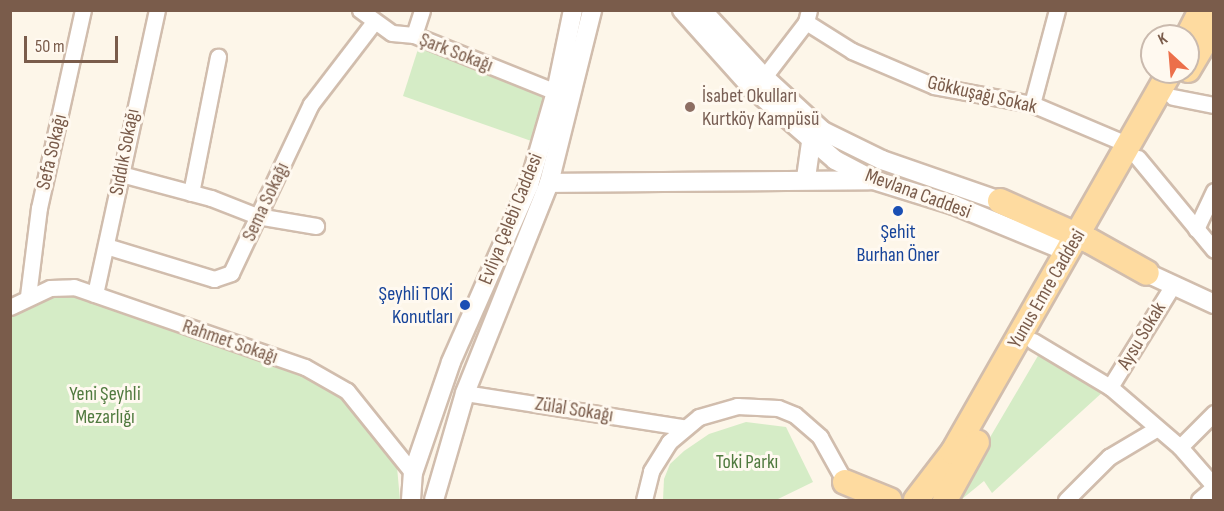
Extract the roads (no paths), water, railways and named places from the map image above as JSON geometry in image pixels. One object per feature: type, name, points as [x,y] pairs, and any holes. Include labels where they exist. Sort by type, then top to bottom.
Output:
[{"type":"main road","points":[[1194,24],[1201,10]]},
{"type":"main road","name":"Yunus Emre Caddesi","points":[[1200,50],[1214,26]]},
{"type":"main road","name":"Yunus Emre Caddesi","points":[[1134,152],[1165,84]]},
{"type":"main road","name":"Yunus Emre Caddesi","points":[[916,501],[953,452],[1134,152],[1180,84]]},
{"type":"main road","points":[[1000,201],[1081,240],[1135,274],[1147,273]]},
{"type":"main road","name":"Yunus Emre Caddesi","points":[[945,501],[1033,341],[1081,240]]},
{"type":"main road","points":[[851,491],[889,501]]},
{"type":"street","name":"Sefa Sokağı","points":[[28,296],[39,208],[83,10]]},
{"type":"street","name":"Sıddık Sokağı","points":[[95,294],[157,10]]},
{"type":"street","name":"Şark Sokağı","points":[[360,10],[392,33],[414,35],[556,92]]},
{"type":"street","points":[[414,35],[422,10]]},
{"type":"street","name":"Evliya Çelebi Caddesi","points":[[411,501],[413,473],[442,388],[529,185],[556,92],[573,10]]},
{"type":"street","name":"Evliya Çelebi Caddesi","points":[[434,501],[465,393],[549,183],[592,10]]},
{"type":"street","name":"Mevlana Caddesi","points":[[682,10],[752,88],[811,142],[873,180],[1081,240]]},
{"type":"street","name":"Mevlana Caddesi","points":[[702,10],[764,77],[823,131],[847,145],[1000,201]]},
{"type":"street","points":[[1032,104],[1057,10]]},
{"type":"street","points":[[764,77],[808,16]]},
{"type":"street","name":"Gökkuşağı Sokak","points":[[808,16],[852,51],[934,86],[1032,104],[1134,152]]},
{"type":"street","name":"Sema Sokağı","points":[[106,246],[214,279],[223,278],[237,266],[257,216],[311,104],[374,22]]},
{"type":"street","points":[[191,193],[218,57]]},
{"type":"street","points":[[1173,97],[1214,105]]},
{"type":"street","points":[[806,178],[811,142]]},
{"type":"street","points":[[1134,152],[1214,250]]},
{"type":"street","points":[[121,174],[191,193],[257,216],[316,226]]},
{"type":"street","name":"Evliya Çelebi Caddesi","points":[[549,183],[806,178],[873,180]]},
{"type":"street","points":[[1196,229],[1214,191]]},
{"type":"street","points":[[1147,273],[1214,304]]},
{"type":"street","name":"Aysu Sokak","points":[[1110,387],[1173,285]]},
{"type":"street","name":"Rahmet Sokağı","points":[[10,307],[28,296],[50,288],[74,287],[305,367],[333,382],[359,404],[413,473]]},
{"type":"street","points":[[1033,341],[1110,387],[1156,429],[1180,447],[1214,487],[1199,501]]},
{"type":"street","points":[[442,388],[465,393]]},
{"type":"street","name":"Zülal Sokağı","points":[[465,393],[683,428]]},
{"type":"street","points":[[644,501],[658,458],[683,428],[724,408],[778,408],[795,415],[820,437],[851,491]]},
{"type":"street","points":[[1180,447],[1214,413]]},
{"type":"street","points":[[1066,501],[1109,457],[1156,429]]},
{"type":"place","name":"İsabet Okulları Kurtköy Kampüsü","points":[[690,107]]},
{"type":"place","name":"Şehit Burhan Öner","points":[[898,211]]},
{"type":"place","name":"Şeyhli TOKİ Konutları","points":[[465,305]]},
{"type":"park label","name":"Yeni Şeyhli Mezarlığı","points":[[105,406]]},
{"type":"park label","name":"Toki Parkı","points":[[747,462]]}]
